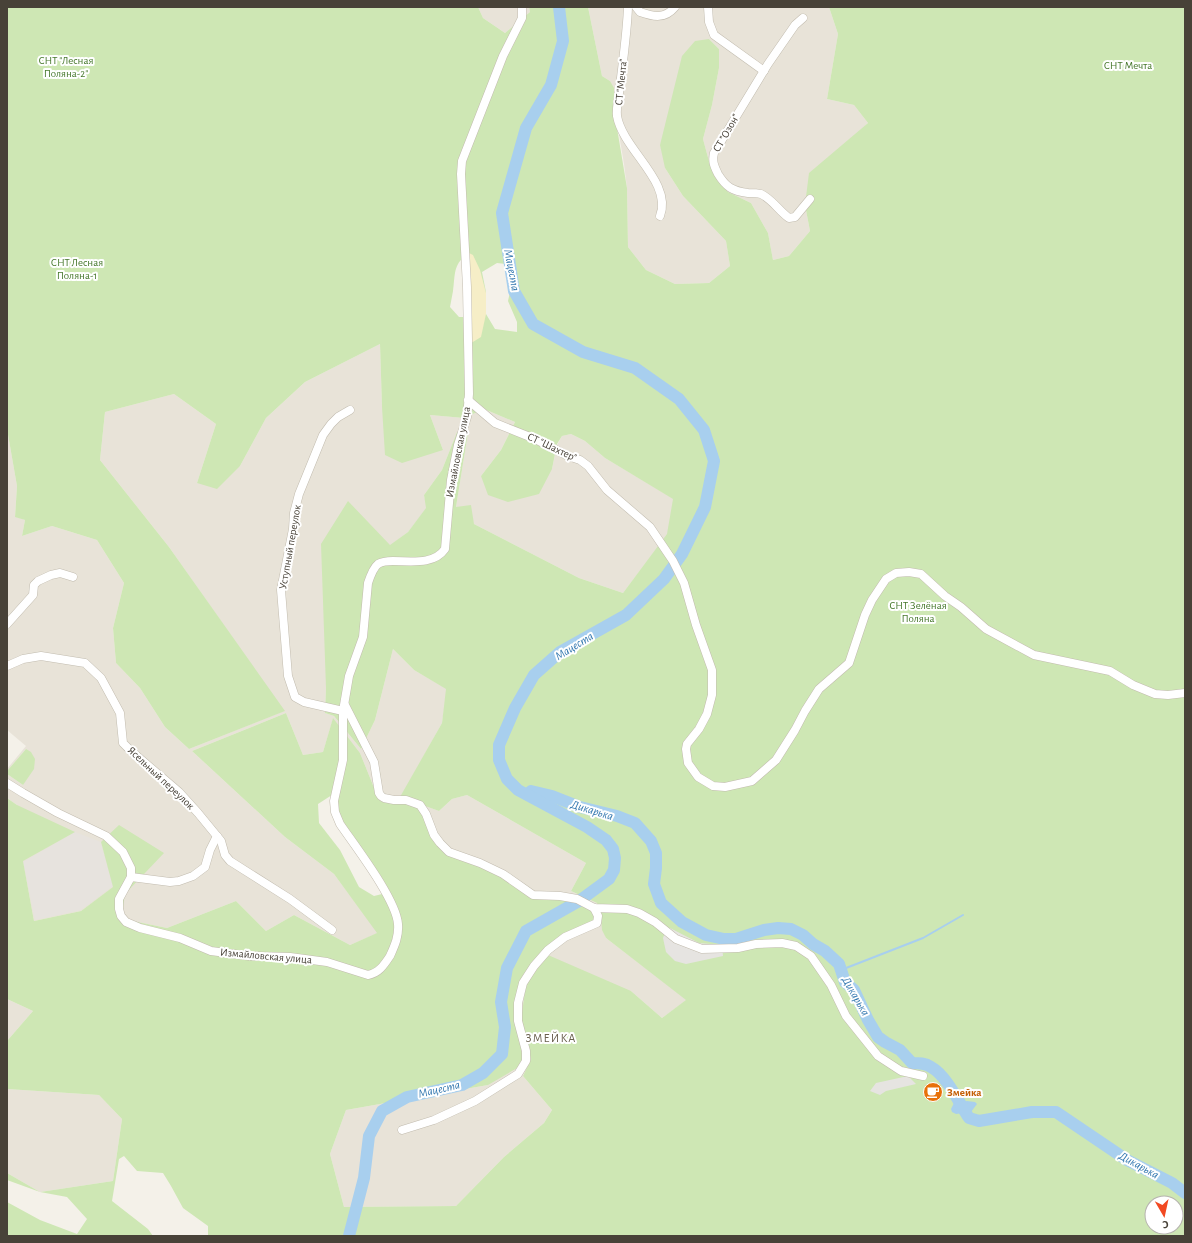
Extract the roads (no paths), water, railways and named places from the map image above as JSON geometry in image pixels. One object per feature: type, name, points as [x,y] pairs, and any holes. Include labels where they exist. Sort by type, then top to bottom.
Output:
[{"type":"street","name":"Измайловская улица","points":[[131,877],[119,899],[121,916],[126,922],[140,928],[180,938],[211,952],[242,956],[290,957],[327,962],[368,975],[374,974],[386,963],[398,938],[398,922],[386,893],[340,824],[335,812],[334,801],[343,760],[344,708],[349,676],[363,637],[368,584],[376,566],[384,562],[435,559],[446,549],[451,480],[458,446],[467,417],[469,394],[467,287],[461,174],[462,161],[503,56],[522,18],[522,7]]},
{"type":"street","name":"СТ \"Мечта\"","points":[[628,7],[617,116],[633,151],[655,180],[661,194],[662,206],[660,216]]},
{"type":"street","points":[[636,7],[640,12],[663,16],[669,14],[675,7]]},
{"type":"street","points":[[708,7],[709,22],[714,35],[764,71]]},
{"type":"street","name":"СТ \"Озон\"","points":[[802,18],[795,25],[764,71],[714,153],[713,159],[714,166],[721,178],[730,188],[743,192],[759,194],[770,199],[781,212],[789,218],[795,217],[810,199]]},
{"type":"street","name":"СТ \"Шахтер\"","points":[[468,400],[495,423],[535,439],[568,456],[580,460],[588,466],[595,477],[607,490],[650,527],[673,561],[684,583],[696,625],[712,670],[712,695],[707,714],[686,749],[688,763],[698,777],[713,786],[725,786],[752,781],[776,760],[819,689],[849,663],[865,615],[872,600],[886,579],[896,573],[910,572],[921,574],[945,596],[961,607],[986,629],[1034,655],[1110,672],[1133,685],[1155,694],[1185,694]]},
{"type":"street","name":"Уступный переулок","points":[[344,708],[304,702],[295,697],[288,676],[281,590],[293,529],[294,513],[299,494],[323,435],[338,417],[350,410]]},
{"type":"street","points":[[7,624],[33,595],[34,585],[38,581],[60,573],[73,577]]},
{"type":"street","name":"Ясельный переулок","points":[[7,666],[23,659],[41,656],[84,662],[101,678],[120,713],[123,743],[179,792],[221,841],[225,855],[230,861],[290,899],[332,930]]},
{"type":"street","points":[[344,708],[374,762],[379,793],[381,796],[394,800],[406,800],[420,805],[426,814],[434,835],[449,852],[480,863],[503,874],[534,895],[560,896],[577,899],[590,906],[598,916],[597,923],[565,937],[554,946],[534,966],[523,983],[518,1003],[518,1021],[526,1051],[526,1061],[518,1074],[475,1101],[434,1120],[402,1130]]},
{"type":"street","points":[[7,783],[58,813],[106,836],[123,852],[131,868],[131,877],[170,882],[179,881],[193,876],[205,868],[210,850],[217,836]]},
{"type":"street","points":[[590,906],[627,909],[638,913],[655,922],[676,939],[702,949],[738,948],[756,944],[782,943],[796,946],[811,956],[831,985],[846,1016],[878,1056],[901,1071],[923,1076]]},
{"type":"water","points":[[967,1101],[975,1102],[977,1104],[971,1112],[956,1114],[952,1112],[951,1109],[954,1103]]},
{"type":"waterway","name":"Мацеста","points":[[349,1236],[364,1178],[369,1136],[382,1111],[407,1097],[462,1085],[483,1073],[502,1054],[505,1027],[501,1002],[507,968],[526,931],[579,901],[609,879],[614,870],[615,858],[613,849],[606,840],[587,827],[518,790],[507,779],[499,760],[499,745],[515,708],[534,675],[560,652],[626,615],[664,579],[682,554],[705,507],[714,461],[704,430],[679,399],[635,368],[583,352],[533,324],[514,291],[502,213],[526,128],[551,85],[563,41],[559,7]]},
{"type":"waterway","name":"Дикарька","points":[[531,791],[552,796],[580,807],[617,816],[635,823],[651,841],[656,853],[654,884],[661,903],[682,922],[706,935],[724,939],[736,939],[764,930],[778,928],[791,929],[803,935],[813,944],[825,951],[839,964],[845,982],[854,990],[878,1037],[900,1050],[912,1063],[920,1063],[937,1071],[952,1090],[969,1118],[979,1121],[1032,1112],[1056,1112],[1127,1160],[1172,1183],[1185,1193]]},
{"type":"waterway","points":[[841,970],[923,938],[963,915]]},
{"type":"place","name":"Змейка","points":[[933,1092]]},
{"type":"district","name":"ЗМЕЙКА","points":[[551,1038]]},
{"type":"park label","name":"СНТ Мечта","points":[[1128,65]]},
{"type":"park label","name":"СНТ \"Лесная Поляна-2\"","points":[[66,66]]},
{"type":"park label","name":"СНТ Лесная Поляна-1","points":[[77,268]]},
{"type":"park label","name":"СНТ Зелёная Поляна","points":[[918,611]]}]
